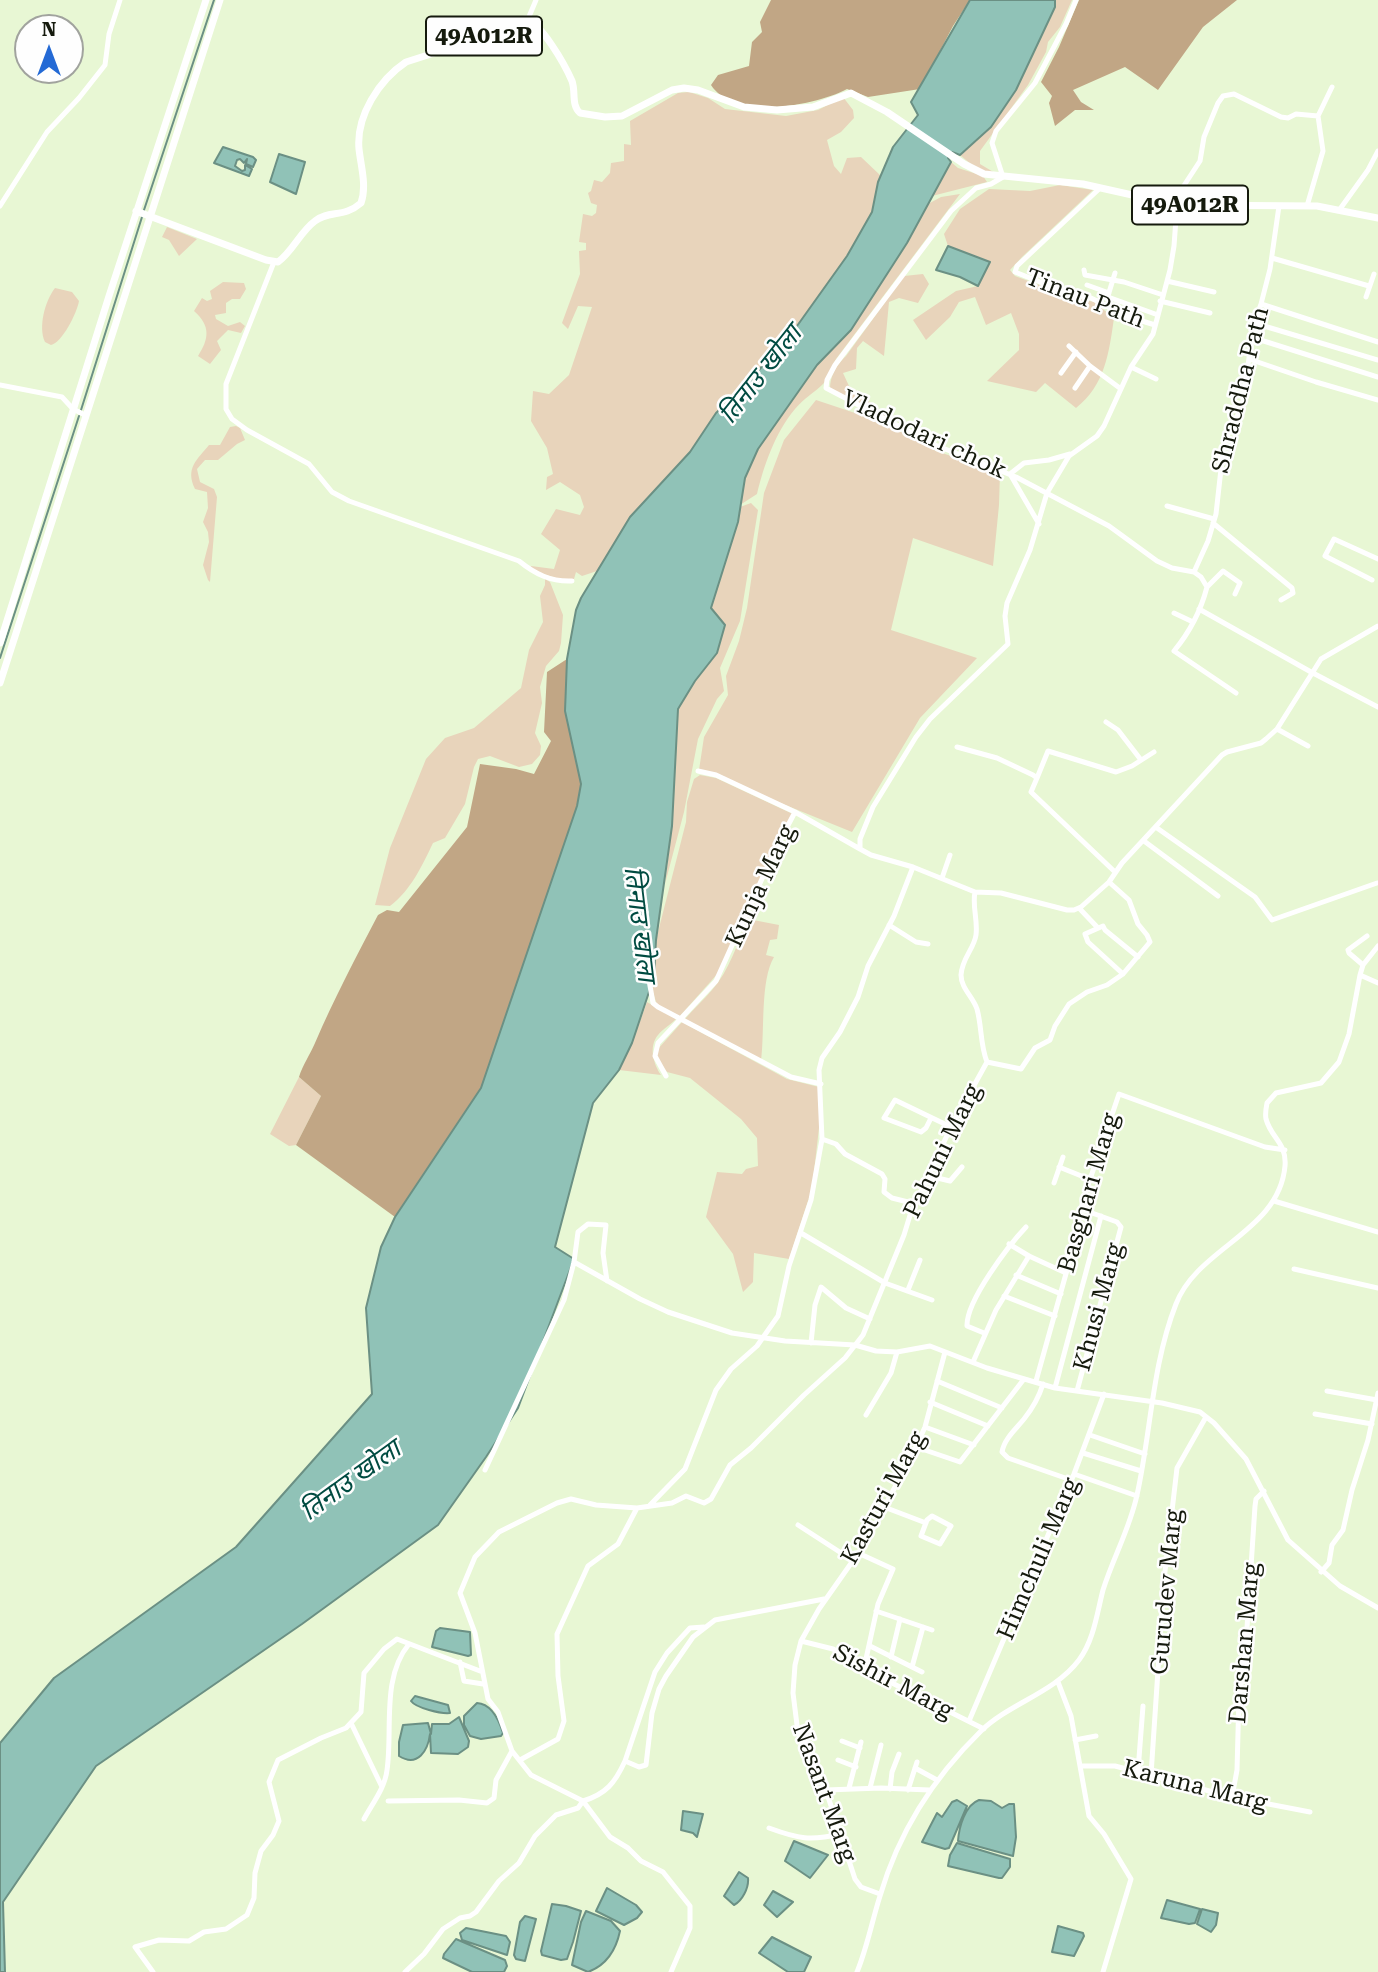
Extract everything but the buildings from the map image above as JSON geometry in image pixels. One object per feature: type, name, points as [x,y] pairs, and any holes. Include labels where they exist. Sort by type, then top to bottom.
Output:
[{"type":"main road","points":[[0,643],[205,0]]},
{"type":"main road","points":[[0,683],[220,0]]},
{"type":"main road","name":"49A012R","points":[[274,262],[285,256],[316,220],[344,214],[361,203],[363,175],[359,147],[366,109],[378,89],[396,69],[406,62],[481,38],[528,19],[543,32],[571,79],[575,108],[582,113],[605,117],[622,116],[672,90],[684,88],[698,90],[744,107],[777,110],[813,107],[851,93],[887,112],[984,174],[1083,184],[1177,205],[1307,206],[1340,209],[1378,218]]},
{"type":"main road","points":[[136,211],[274,262]]},
{"type":"street","points":[[0,206],[47,132],[105,65],[109,34],[120,0]]},
{"type":"street","points":[[528,19],[536,0]]},
{"type":"street","points":[[1003,177],[992,143],[996,131],[1035,83],[1076,0]]},
{"type":"street","points":[[1307,206],[1323,151],[1318,116],[1332,88]]},
{"type":"street","points":[[860,849],[860,839],[873,807],[916,737],[930,719],[1008,644],[1005,611],[1039,524],[1047,493],[1061,467],[1074,453],[1097,436],[1131,367],[1153,334],[1174,246],[1177,205],[1183,187],[1200,160],[1204,137],[1218,103],[1223,96],[1234,94],[1285,118],[1296,114],[1318,116]]},
{"type":"street","points":[[1340,209],[1378,151]]},
{"type":"street","name":"Vladodari chok","points":[[1003,177],[976,188],[951,211],[835,365],[826,387],[935,445],[1010,474],[1047,493],[1109,526],[1157,561],[1172,568],[1194,572]]},
{"type":"street","name":"Tinau Path","points":[[1099,189],[1017,266],[1015,272],[1065,292],[1091,298],[1129,317],[1155,325]]},
{"type":"street","name":"Shraddha Path","points":[[1194,572],[1208,541],[1213,521],[1224,442],[1242,407],[1251,337],[1272,258],[1279,206]]},
{"type":"street","points":[[1272,258],[1369,286]]},
{"type":"street","points":[[274,262],[226,384],[226,410],[232,419],[309,464],[332,492],[349,501],[519,561],[529,571],[558,582],[572,581]]},
{"type":"street","name":"Tinau Path","points":[[1084,270],[1085,275],[1113,281],[1210,313]]},
{"type":"street","points":[[1104,305],[1115,273]]},
{"type":"street","points":[[1366,297],[1374,274]]},
{"type":"street","points":[[1167,281],[1214,292]]},
{"type":"street","name":"Tinau Path","points":[[1087,285],[1158,316]]},
{"type":"street","points":[[1261,304],[1378,342]]},
{"type":"street","points":[[1254,323],[1378,360]]},
{"type":"street","points":[[1251,337],[1378,377]]},
{"type":"street","points":[[1069,346],[1121,389]]},
{"type":"street","points":[[1061,373],[1076,352]]},
{"type":"street","points":[[1248,359],[1378,400]]},
{"type":"street","points":[[1075,388],[1090,366]]},
{"type":"street","points":[[1131,367],[1156,379]]},
{"type":"street","points":[[0,385],[62,397],[74,410],[85,415]]},
{"type":"street","points":[[1039,524],[1010,474],[1024,463],[1074,453]]},
{"type":"street","points":[[1167,506],[1213,521],[1292,588],[1291,594],[1281,600]]},
{"type":"street","points":[[1372,580],[1326,558],[1328,550],[1334,539],[1378,559]]},
{"type":"street","points":[[1235,594],[1241,583],[1221,571],[1207,587],[1193,622],[1174,651],[1236,692]]},
{"type":"street","points":[[1194,572],[1207,587]]},
{"type":"street","points":[[1199,609],[1311,673],[1378,707]]},
{"type":"street","points":[[1174,613],[1193,622]]},
{"type":"street","points":[[975,891],[1001,893],[1067,910],[1079,908],[1109,882],[1115,872],[1222,755],[1227,751],[1261,743],[1276,729],[1321,659],[1378,626]]},
{"type":"street","points":[[1106,722],[1118,730],[1141,760]]},
{"type":"street","points":[[1276,729],[1308,746]]},
{"type":"street","points":[[957,747],[997,758],[1037,778]]},
{"type":"street","points":[[1115,872],[1031,792],[1048,751],[1116,772],[1154,752]]},
{"type":"street","points":[[698,771],[716,775],[795,812]]},
{"type":"street","name":"Kunja Marg","points":[[666,1076],[655,1056],[658,1043],[716,981],[795,812],[871,855],[913,867],[975,891]]},
{"type":"street","points":[[1157,828],[1255,897],[1272,920],[1377,883]]},
{"type":"street","points":[[1144,841],[1218,896]]},
{"type":"street","points":[[942,878],[950,855]]},
{"type":"street","points":[[650,1505],[685,1469],[716,1390],[731,1370],[763,1338],[778,1316],[789,1266],[811,1200],[822,1139],[819,1070],[822,1058],[848,1018],[864,983],[873,954],[889,925],[913,867]]},
{"type":"street","points":[[987,1062],[1021,1069],[1035,1048],[1049,1040],[1069,1004],[1123,974],[1150,942],[1138,924],[1129,900],[1109,882]]},
{"type":"street","name":"Pahuni Marg","points":[[483,1684],[475,1633],[460,1593],[475,1557],[503,1529],[565,1500],[636,1508],[665,1504],[686,1496],[704,1503],[711,1499],[730,1465],[751,1448],[855,1345],[870,1319],[916,1204],[951,1127],[987,1062],[979,1035],[976,1006],[967,993],[961,976],[966,954],[974,944],[977,931],[972,903],[975,891]]},
{"type":"street","points":[[1079,908],[1098,928]]},
{"type":"street","points":[[889,925],[916,942],[928,944]]},
{"type":"street","points":[[1123,974],[1086,939],[1085,934],[1103,926],[1138,957]]},
{"type":"street","points":[[1363,965],[1348,950],[1367,936]]},
{"type":"street","points":[[857,1972],[899,1841],[929,1790],[984,1729],[1058,1682],[1080,1659],[1092,1634],[1103,1591],[1137,1496],[1158,1364],[1175,1304],[1202,1267],[1239,1236],[1274,1201],[1285,1166],[1285,1150],[1266,1120],[1266,1103],[1276,1093],[1321,1083],[1339,1062],[1349,1034],[1363,965],[1378,946]]},
{"type":"street","points":[[1360,975],[1378,983]]},
{"type":"street","points":[[649,979],[653,1003],[791,1077],[821,1084]]},
{"type":"street","name":"Basghari Marg","points":[[1071,1480],[1008,1458],[1002,1451],[1006,1441],[1039,1395],[1081,1209],[1119,1094],[1265,1147],[1285,1150]]},
{"type":"street","points":[[931,1118],[924,1131],[884,1118],[895,1100],[951,1127]]},
{"type":"street","points":[[822,1139],[836,1144],[849,1157],[882,1174],[887,1196],[916,1204]]},
{"type":"street","points":[[1054,1183],[1063,1157]]},
{"type":"street","points":[[929,1176],[950,1181],[962,1167]]},
{"type":"street","points":[[1059,1167],[1089,1179]]},
{"type":"street","points":[[1274,1201],[1378,1232]]},
{"type":"street","name":"Khusi Marg","points":[[1077,1391],[1121,1227],[1117,1222],[1081,1209]]},
{"type":"street","points":[[1055,1388],[1101,1216]]},
{"type":"street","points":[[485,1470],[564,1300],[579,1230],[588,1224],[606,1225],[603,1253],[607,1281]]},
{"type":"street","points":[[984,1333],[966,1323],[975,1299],[1009,1244],[1026,1227]]},
{"type":"street","points":[[801,1233],[885,1283],[932,1300]]},
{"type":"street","points":[[1009,1244],[1066,1273]]},
{"type":"street","points":[[973,1362],[984,1333],[1029,1256]]},
{"type":"street","points":[[908,1290],[920,1260]]},
{"type":"street","points":[[574,1262],[668,1312],[732,1333],[811,1343],[855,1345],[876,1351],[897,1352],[922,1346],[1055,1388],[1184,1406],[1200,1412],[1246,1459],[1288,1540],[1321,1572],[1378,1608]]},
{"type":"street","points":[[1294,1269],[1378,1289]]},
{"type":"street","points":[[1016,1275],[1061,1294]]},
{"type":"street","points":[[811,1343],[815,1305],[821,1287],[846,1308],[870,1319]]},
{"type":"street","points":[[1004,1296],[1055,1316]]},
{"type":"street","points":[[866,1415],[891,1373],[897,1352]]},
{"type":"street","name":"Kasturi Marg","points":[[824,1599],[858,1553],[916,1447],[925,1427],[945,1352]]},
{"type":"street","points":[[916,1447],[960,1462],[1024,1379]]},
{"type":"street","points":[[937,1381],[1002,1408]]},
{"type":"street","points":[[1327,1391],[1377,1401]]},
{"type":"street","points":[[1321,1572],[1329,1563],[1332,1545],[1343,1530],[1378,1393]]},
{"type":"street","name":"Himchuli Marg","points":[[969,1721],[1083,1453],[1104,1394]]},
{"type":"street","points":[[930,1402],[988,1426]]},
{"type":"street","points":[[1315,1414],[1372,1424]]},
{"type":"street","name":"Gurudev Marg","points":[[1151,1775],[1164,1580],[1177,1468],[1206,1417]]},
{"type":"street","points":[[925,1427],[974,1445]]},
{"type":"street","points":[[1090,1435],[1145,1454]]},
{"type":"street","points":[[1083,1453],[1141,1471]]},
{"type":"street","points":[[1074,1474],[1137,1496]]},
{"type":"street","name":"Darshan Marg","points":[[1232,1797],[1237,1770],[1239,1696],[1245,1658],[1256,1499],[1264,1491]]},
{"type":"street","points":[[884,1507],[926,1523]]},
{"type":"street","points":[[520,1760],[558,1739],[564,1721],[558,1676],[557,1634],[588,1566],[618,1544],[636,1508]]},
{"type":"street","points":[[932,1516],[951,1527],[942,1542],[937,1544],[921,1536],[926,1523],[932,1516]]},
{"type":"street","points":[[798,1525],[852,1560]]},
{"type":"street","points":[[858,1553],[893,1569],[877,1611],[864,1668]]},
{"type":"street","points":[[625,1761],[639,1767],[646,1765],[652,1713],[659,1689],[693,1637],[715,1620],[824,1599]]},
{"type":"street","name":"Nasant Marg","points":[[824,1599],[801,1641],[793,1682],[798,1733],[815,1757],[857,1883],[880,1894]]},
{"type":"street","points":[[877,1611],[932,1630]]},
{"type":"street","points":[[891,1657],[900,1619]]},
{"type":"street","points":[[405,1972],[425,1954],[443,1929],[476,1912],[499,1881],[519,1863],[535,1836],[556,1815],[578,1808],[583,1801],[607,1791],[625,1761],[662,1660],[690,1628],[706,1627]]},
{"type":"street","points":[[912,1667],[923,1627]]},
{"type":"street","points":[[153,1972],[135,1947],[159,1940],[189,1941],[204,1932],[226,1929],[247,1915],[254,1898],[255,1873],[261,1851],[279,1821],[269,1782],[278,1760],[346,1728],[351,1723],[360,1712],[364,1673],[384,1649],[397,1639],[460,1661],[480,1671]]},
{"type":"street","name":"Sishir Marg","points":[[801,1641],[833,1649],[864,1668],[984,1729]]},
{"type":"street","points":[[364,1819],[382,1787],[388,1769],[389,1711],[401,1654],[410,1644]]},
{"type":"street","points":[[870,1646],[922,1672]]},
{"type":"street","points":[[460,1661],[464,1681],[483,1684],[488,1699],[498,1712],[512,1751],[531,1775],[583,1801],[610,1837],[628,1848],[641,1861],[663,1872],[690,1906],[691,1928],[671,1972]]},
{"type":"street","points":[[1058,1682],[1071,1716],[1089,1816],[1104,1834],[1131,1880],[1103,1972]]},
{"type":"street","points":[[1138,1771],[1143,1706]]},
{"type":"street","points":[[351,1723],[382,1787]]},
{"type":"street","points":[[1075,1740],[1096,1736]]},
{"type":"street","points":[[842,1741],[860,1745],[849,1788]]},
{"type":"street","points":[[870,1788],[881,1745]]},
{"type":"street","points":[[388,1801],[450,1800],[487,1803],[494,1798],[496,1780],[512,1751]]},
{"type":"street","points":[[890,1789],[892,1772],[899,1754]]},
{"type":"street","points":[[838,1760],[856,1767]]},
{"type":"street","points":[[908,1790],[916,1765],[937,1780]]},
{"type":"street","name":"Karuna Marg","points":[[1080,1766],[1104,1765],[1138,1771],[1232,1797],[1310,1812]]},
{"type":"street","points":[[826,1790],[929,1790]]},
{"type":"street","points":[[769,1828],[804,1840],[841,1834]]},
{"type":"shaded area","points":[[771,0],[970,0],[920,89],[868,97],[847,89],[815,101],[776,107],[737,103],[722,96],[711,85],[718,75],[749,66],[752,42],[762,32],[760,22]]},
{"type":"shaded area","points":[[1055,0],[1072,0],[1028,85],[980,151],[980,164],[995,173],[981,170],[960,155],[991,127],[1015,90],[1055,7]]},
{"type":"shaded area","points":[[1079,0],[1237,0],[1203,27],[1158,90],[1125,67],[1073,90],[1081,102],[1094,110],[1075,110],[1055,126],[1049,103],[1052,96],[1041,82]]},
{"type":"shaded area","points":[[689,92],[708,98],[725,109],[786,116],[818,110],[843,97],[853,110],[854,118],[841,132],[827,140],[834,166],[841,174],[847,158],[861,157],[881,176],[872,212],[847,256],[797,326],[745,386],[716,413],[690,452],[630,517],[597,571],[582,576],[576,572],[574,579],[559,579],[530,570],[531,566],[554,569],[560,550],[541,534],[556,509],[580,515],[584,507],[580,495],[560,482],[546,490],[547,477],[553,474],[547,448],[531,421],[533,391],[549,394],[569,375],[592,307],[578,306],[568,329],[562,323],[580,274],[579,251],[586,250],[586,243],[579,242],[583,214],[592,216],[596,213],[597,205],[591,203],[588,193],[594,180],[602,182],[610,173],[611,163],[624,161],[624,144],[631,145],[630,121],[678,93]]},
{"type":"shaded area","points":[[951,162],[958,168],[983,176],[987,182],[932,196]]},
{"type":"shaded area","points":[[1060,185],[1093,190],[1010,270],[1015,276],[1069,296],[1094,302],[1114,318],[1104,368],[1086,399],[1076,408],[1045,383],[1036,392],[987,381],[1019,350],[1019,334],[1011,313],[986,325],[975,297],[959,302],[950,317],[926,340],[913,320],[956,291],[978,286],[989,263],[948,246],[944,234],[960,209],[989,189],[1030,191]]},
{"type":"shaded area","points":[[960,194],[836,359],[825,381],[798,405],[788,418],[771,450],[757,494],[740,505],[745,478],[758,449],[817,365],[851,330],[907,243],[928,204],[941,197]]},
{"type":"shaded area","points":[[167,227],[197,239],[179,256],[169,240],[162,237]]},
{"type":"shaded area","points":[[923,274],[929,284],[918,303],[899,298],[889,302],[884,356],[863,341],[857,348],[856,369],[843,373],[849,386],[900,425],[830,389],[830,384],[837,367],[904,276]]},
{"type":"shaded area","points":[[223,282],[244,283],[246,289],[240,299],[232,299],[226,303],[226,313],[215,315],[216,319],[228,326],[240,322],[245,326],[241,333],[228,330],[217,341],[221,350],[210,364],[198,356],[206,338],[206,327],[194,311],[202,298],[207,301],[212,299],[210,291]]},
{"type":"shaded area","points":[[55,288],[72,292],[79,301],[68,327],[60,339],[51,345],[45,342],[42,322]]},
{"type":"shaded area","points":[[816,400],[885,423],[936,451],[1000,472],[993,566],[913,538],[891,630],[977,658],[920,718],[852,832],[699,770],[704,737],[728,695],[726,676],[747,608],[764,493],[784,440]]},
{"type":"shaded area","points":[[230,427],[240,428],[245,440],[218,460],[205,460],[197,469],[200,482],[214,489],[217,497],[210,582],[203,565],[209,542],[203,522],[208,508],[207,492],[195,489],[191,475],[197,460],[209,445],[220,445]]},
{"type":"shaded area","points":[[751,503],[758,510],[740,621],[720,668],[724,691],[717,699],[698,739],[684,812],[665,884],[672,826],[678,709],[695,681],[711,608],[738,522],[740,507]]},
{"type":"shaded area","points":[[545,579],[550,582],[563,615],[559,651],[546,666],[540,687],[542,703],[535,733],[541,746],[540,755],[532,764],[519,767],[490,756],[478,759],[465,804],[445,838],[433,843],[415,877],[397,900],[390,906],[375,905],[390,848],[426,759],[445,738],[474,728],[521,688],[529,650],[543,622],[540,596]]},
{"type":"shaded area","points":[[567,659],[565,711],[581,784],[577,806],[481,1088],[395,1217],[296,1145],[321,1096],[299,1077],[337,994],[378,915],[387,910],[399,912],[467,827],[480,764],[534,774],[551,741],[544,732],[547,672]]},
{"type":"shaded area","points":[[700,775],[716,778],[795,815],[775,848],[720,971],[679,1017],[657,1005],[650,983],[657,936],[686,822],[687,802],[694,779]]},
{"type":"shaded area","points":[[748,919],[779,925],[777,939],[770,940],[766,955],[774,957],[765,992],[761,1061],[685,1019],[718,982],[733,956]]},
{"type":"shaded area","points":[[647,1002],[676,1019],[658,1035],[653,1045],[654,1061],[661,1075],[619,1070]]},
{"type":"shaded area","points":[[682,1022],[787,1079],[819,1087],[819,1128],[812,1189],[789,1259],[754,1253],[753,1282],[743,1292],[733,1254],[706,1217],[717,1172],[742,1174],[746,1169],[758,1166],[757,1138],[741,1119],[690,1078],[667,1072],[657,1058],[657,1050]]},
{"type":"shaded area","points":[[299,1077],[321,1096],[296,1145],[289,1146],[270,1134]]},
{"type":"water","name":"तिनाउ खोला","points":[[970,0],[1055,0],[1055,7],[1016,90],[991,127],[960,155],[952,152],[948,158],[951,162],[907,243],[851,330],[817,365],[758,449],[745,478],[738,522],[711,608],[725,625],[717,653],[678,709],[672,826],[656,940],[654,977],[632,1043],[619,1070],[593,1103],[555,1247],[574,1259],[518,1408],[438,1525],[302,1624],[96,1766],[3,1902],[5,1972],[0,1972],[0,1743],[54,1678],[236,1547],[372,1394],[366,1308],[381,1247],[395,1217],[481,1088],[577,806],[581,784],[565,711],[567,659],[576,610],[581,598],[630,517],[690,452],[716,413],[745,386],[797,326],[847,256],[872,212],[878,182],[893,147],[918,115],[911,102]]},
{"type":"water","points":[[223,147],[256,160],[253,167],[246,164],[247,159],[244,163],[240,159],[237,160],[235,166],[242,171],[245,170],[245,165],[252,169],[249,176],[214,163]]},
{"type":"water","points":[[279,154],[305,162],[296,194],[270,182]]},
{"type":"water","points":[[948,246],[990,262],[978,286],[936,270]]},
{"type":"water","points":[[440,1628],[470,1632],[471,1655],[432,1647],[436,1631]]},
{"type":"water","points":[[415,1696],[448,1705],[450,1713],[418,1706],[411,1701]]},
{"type":"water","points":[[477,1703],[487,1706],[494,1714],[503,1733],[501,1736],[481,1739],[470,1736],[464,1725],[464,1716]]},
{"type":"water","points":[[459,1717],[469,1741],[468,1747],[458,1754],[431,1753],[430,1734],[427,1746],[417,1759],[399,1756],[403,1725],[428,1723],[431,1734],[432,1724],[449,1724]]},
{"type":"water","points":[[957,1800],[967,1806],[949,1848],[922,1842],[937,1813],[942,1817],[952,1802]]},
{"type":"water","points":[[979,1800],[991,1801],[1002,1808],[1014,1804],[1016,1837],[1013,1856],[958,1841],[966,1811]]},
{"type":"water","points":[[683,1811],[703,1814],[697,1837],[681,1830]]},
{"type":"water","points":[[794,1841],[828,1855],[810,1878],[785,1861]]},
{"type":"water","points":[[957,1843],[1010,1859],[1010,1867],[1002,1878],[999,1878],[948,1866],[950,1855]]},
{"type":"water","points":[[739,1872],[748,1878],[748,1882],[742,1897],[734,1905],[724,1896]]},
{"type":"water","points":[[607,1888],[636,1905],[642,1912],[624,1925],[596,1911]]},
{"type":"water","points":[[773,1891],[793,1902],[777,1917],[764,1905]]},
{"type":"water","points":[[1167,1900],[1200,1909],[1195,1923],[1161,1918]]},
{"type":"water","points":[[552,1904],[581,1911],[567,1959],[542,1955]]},
{"type":"water","points":[[1202,1909],[1218,1913],[1216,1925],[1211,1932],[1197,1924]]},
{"type":"water","points":[[586,1911],[611,1921],[620,1931],[610,1956],[588,1972],[572,1965]]},
{"type":"water","points":[[525,1916],[536,1919],[525,1961],[516,1959],[514,1955],[520,1922]]},
{"type":"water","points":[[1058,1926],[1083,1933],[1074,1956],[1052,1952]]},
{"type":"water","points":[[466,1928],[506,1936],[510,1942],[507,1955],[462,1940],[460,1933]]},
{"type":"water","points":[[772,1937],[811,1957],[804,1972],[788,1972],[759,1953]]},
{"type":"water","points":[[456,1939],[505,1960],[507,1966],[504,1972],[472,1972],[443,1958]]},
{"type":"waterway","points":[[144,210],[214,0]]},
{"type":"waterway","points":[[81,410],[142,217]]},
{"type":"waterway","points":[[0,658],[79,416]]}]
